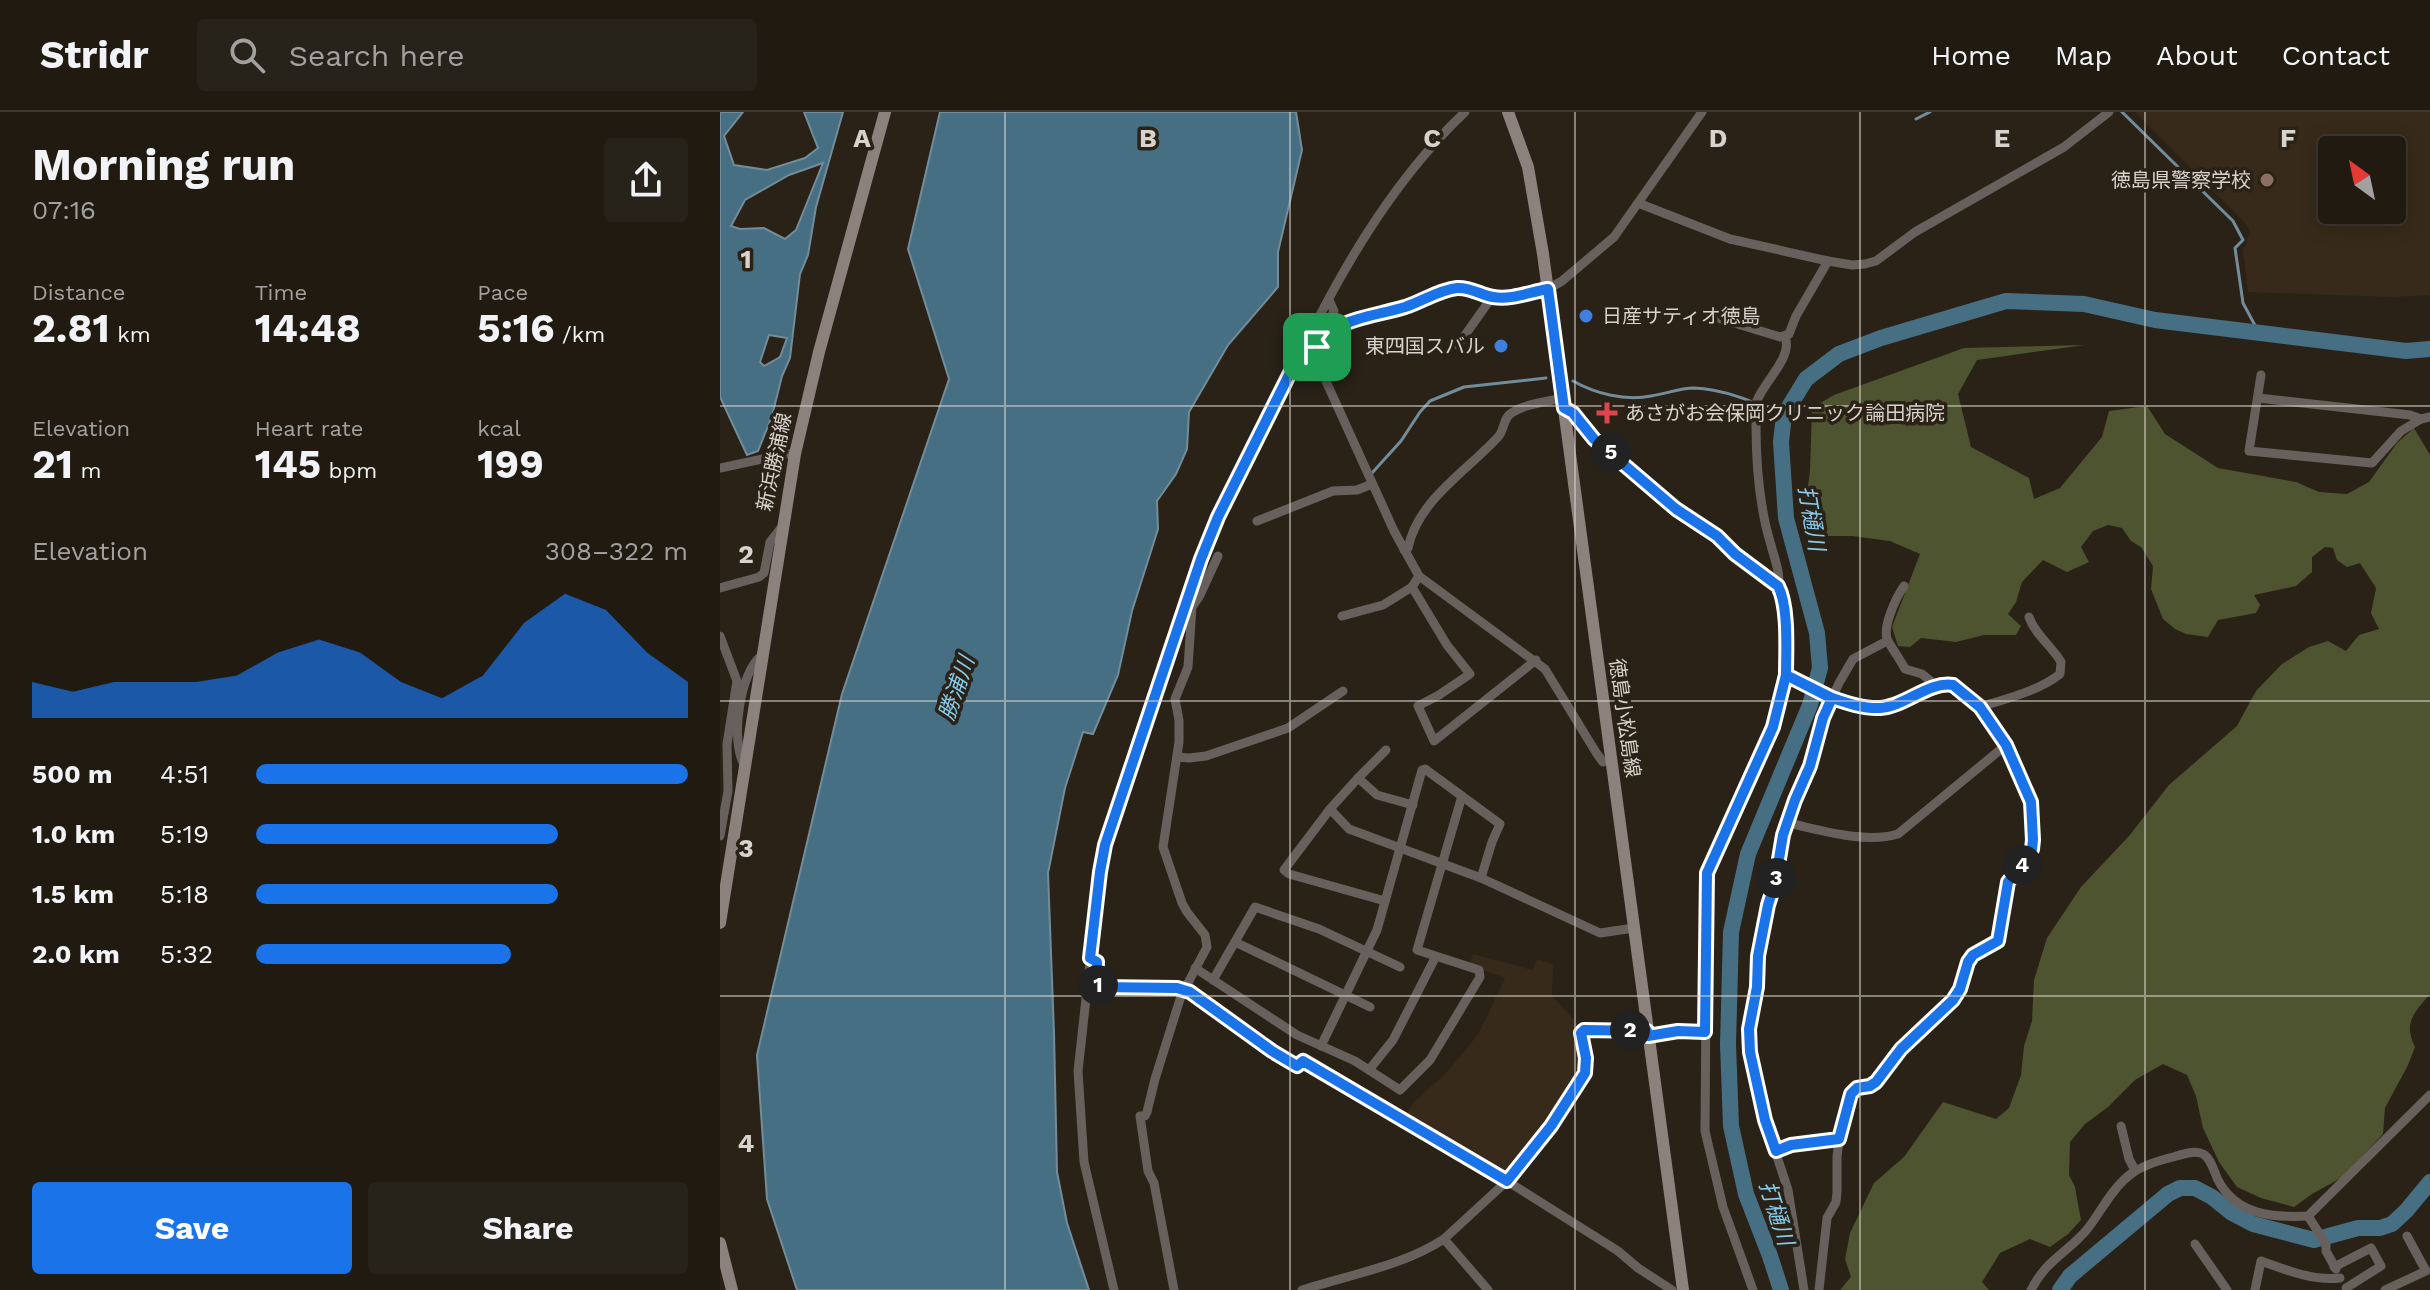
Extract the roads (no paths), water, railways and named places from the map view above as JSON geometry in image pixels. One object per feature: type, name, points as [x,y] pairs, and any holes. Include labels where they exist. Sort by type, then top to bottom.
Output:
[{"type":"main road","name":"新浜勝浦線","points":[[720,923],[795,454],[823,338],[885,112]]},
{"type":"main road","name":"徳島小松島線","points":[[1508,112],[1524,153]]},
{"type":"main road","name":"徳島小松島線","points":[[1515,112],[1532,185],[1548,289],[1683,1290]]},
{"type":"main road","points":[[720,1243],[732,1290]]},
{"type":"street","points":[[1114,1290],[1089,1188],[1082,1141],[1078,1071],[1105,845],[1218,517],[1302,346],[1354,254],[1389,200],[1465,112]]},
{"type":"street","points":[[1324,336],[1346,323],[1408,306],[1442,292],[1460,288],[1492,297],[1518,297],[1548,289],[1562,281],[1606,245],[1702,112]]},
{"type":"street","points":[[1638,203],[1730,239],[1852,265],[1876,261],[1915,232],[2064,147],[2109,112]]},
{"type":"street","points":[[1708,315],[1785,337],[1828,261]]},
{"type":"street","points":[[1458,345],[1492,297]]},
{"type":"street","points":[[1329,300],[1334,311],[1315,357],[1372,484],[1419,576],[1536,660],[1545,669],[1597,754],[1603,762],[1611,760]]},
{"type":"street","points":[[1753,1290],[1723,1207],[1705,1131],[1707,873],[1773,727],[1788,677],[1782,594],[1759,486],[1755,409],[1759,395],[1787,350],[1785,337]]},
{"type":"street","points":[[1296,361],[1317,347]]},
{"type":"street","points":[[2261,375],[2249,451],[2372,463],[2401,431],[2426,418]]},
{"type":"street","points":[[2258,398],[2426,418]]},
{"type":"street","points":[[1404,550],[1408,548],[1411,533],[1425,511],[1500,436],[1507,416],[1523,408],[1563,403],[1594,439],[1658,494],[1717,536],[1735,554],[1778,586]]},
{"type":"street","points":[[720,468],[795,454]]},
{"type":"street","points":[[1257,521],[1333,491],[1357,490],[1372,484]]},
{"type":"street","points":[[720,588],[764,573],[770,542],[781,528]]},
{"type":"street","points":[[1188,606],[1199,597],[1218,556]]},
{"type":"street","points":[[1342,616],[1383,605],[1412,587],[1419,576]]},
{"type":"street","points":[[1904,586],[1890,615],[1887,641],[1905,669],[1922,674],[1938,687]]},
{"type":"street","points":[[1412,587],[1440,634],[1470,674],[1418,706],[1434,741],[1536,660]]},
{"type":"street","points":[[1174,1290],[1154,1183],[1148,1171],[1140,1116],[1145,1116],[1147,1112],[1184,990],[1207,947],[1205,935],[1182,903],[1163,847],[1177,757],[1179,732],[1175,699],[1188,667],[1188,606]]},
{"type":"street","points":[[1980,707],[2060,674],[2061,662],[2036,631],[2029,617]]},
{"type":"street","points":[[720,636],[737,681],[739,750],[744,764]]},
{"type":"street","points":[[1804,1290],[1792,1213],[1765,1120],[1750,1052],[1749,1029],[1757,987],[1760,936],[1775,883],[1780,845],[1810,766],[1830,698],[1853,659],[1887,641]]},
{"type":"street","points":[[720,836],[728,791],[727,744],[737,701],[751,668],[761,656]]},
{"type":"street","points":[[1788,677],[1830,698],[1878,709],[1938,687],[1953,685],[1980,707],[2006,745],[2031,802],[2033,840],[2028,858],[2008,882],[1998,941],[1973,955],[1953,1000],[1901,1049],[1876,1082],[1857,1088],[1851,1094],[1839,1139],[1836,1202],[1827,1218],[1819,1290]]},
{"type":"street","points":[[1177,757],[1206,756],[1288,728],[1343,691]]},
{"type":"street","points":[[720,707],[737,701]]},
{"type":"street","points":[[1788,823],[1847,836],[1898,834],[2006,745]]},
{"type":"street","points":[[1385,901],[1284,870],[1330,809],[1386,750]]},
{"type":"street","points":[[1321,1046],[1377,930],[1422,770],[1425,769],[1500,824],[1481,878]]},
{"type":"street","points":[[1358,778],[1377,795],[1413,805]]},
{"type":"street","points":[[1195,968],[1283,1027],[1369,1070],[1400,1090],[1430,1060],[1480,977],[1479,970],[1417,950],[1462,796]]},
{"type":"street","points":[[1330,809],[1349,829],[1481,878],[1600,933],[1634,928]]},
{"type":"street","points":[[1213,980],[1255,907],[1319,929],[1400,967]]},
{"type":"street","points":[[1235,942],[1370,1007]]},
{"type":"street","points":[[1090,958],[1097,962],[1096,982],[1099,987],[1184,990],[1288,1061],[1297,1066],[1303,1061],[1507,1181],[1618,1251],[1672,1290]]},
{"type":"street","points":[[1369,1070],[1393,1040],[1435,958]]},
{"type":"street","points":[[1302,1290],[1319,1287],[1430,1248],[1444,1239],[1507,1181],[1551,1126],[1585,1073],[1586,1058],[1581,1033],[1584,1030],[1705,1032]]},
{"type":"street","points":[[2031,1290],[2042,1270],[2080,1237],[2122,1180],[2135,1170],[2188,1153],[2201,1153],[2208,1157],[2224,1191],[2249,1210],[2272,1216],[2308,1216],[2430,1095]]},
{"type":"street","points":[[2121,1126],[2135,1170]]},
{"type":"street","points":[[1776,1151],[1791,1145],[1839,1139]]},
{"type":"street","points":[[2308,1216],[2326,1244],[2326,1251],[2334,1267],[2346,1289],[2381,1266],[2371,1248],[2334,1267]]},
{"type":"street","points":[[2385,1290],[2426,1271],[2407,1236]]},
{"type":"street","points":[[1444,1239],[1488,1290]]},
{"type":"street","points":[[2195,1244],[2227,1290]]},
{"type":"street","points":[[2255,1290],[2261,1261],[2304,1276],[2340,1278]]},
{"type":"water","points":[[720,112],[743,112],[724,136],[734,165],[767,170],[805,158],[818,148],[804,112],[843,112],[816,207],[808,255],[800,274],[790,358],[758,451],[747,455],[720,397]],"holes":[[[823,163],[796,230],[785,239],[764,228],[740,229],[731,226],[745,200],[789,175]],[[769,335],[787,338],[780,357],[764,366],[760,362]]]},
{"type":"water","name":"勝浦川","points":[[940,112],[1296,112],[1302,150],[1278,252],[1278,287],[1228,345],[1189,412],[1187,449],[1176,474],[1157,501],[1158,529],[1132,611],[1118,675],[1093,734],[1083,732],[1065,788],[1048,873],[1057,1172],[1067,1223],[1089,1290],[797,1290],[767,1199],[757,1055],[842,694],[949,379],[908,249]]},
{"type":"waterway","points":[[1916,119],[1930,112]]},
{"type":"waterway","points":[[2122,112],[2233,221],[2243,240],[2235,248],[2243,303],[2258,331]]},
{"type":"waterway","name":"打樋川","points":[[1781,1290],[1746,1194],[1731,1126],[1728,1044],[1731,932],[1748,854],[1810,705],[1820,668],[1817,633],[1786,518],[1781,442],[1784,415],[1806,379],[1839,354],[1881,338],[2006,301],[2084,304],[2155,320],[2406,351],[2430,349]]},
{"type":"waterway","points":[[1372,473],[1401,441],[1430,401],[1464,387],[1546,378]]},
{"type":"waterway","points":[[1573,381],[1601,393],[1631,398],[1689,388],[1706,389],[1740,397],[1784,415]]},
{"type":"waterway","name":"打樋川","points":[[2060,1290],[2070,1276],[2168,1194],[2180,1188],[2195,1188],[2253,1224],[2314,1240],[2358,1228],[2380,1228],[2392,1224],[2430,1182]]},
{"type":"place","name":"徳島県警察学校","points":[[2267,180]]},
{"type":"place","name":"日産サティオ徳島","points":[[1586,316]]},
{"type":"place","name":"東四国スバル","points":[[1501,346]]},
{"type":"place","name":"あさがお会保岡クリニック論田病院","points":[[1607,413]]}]
